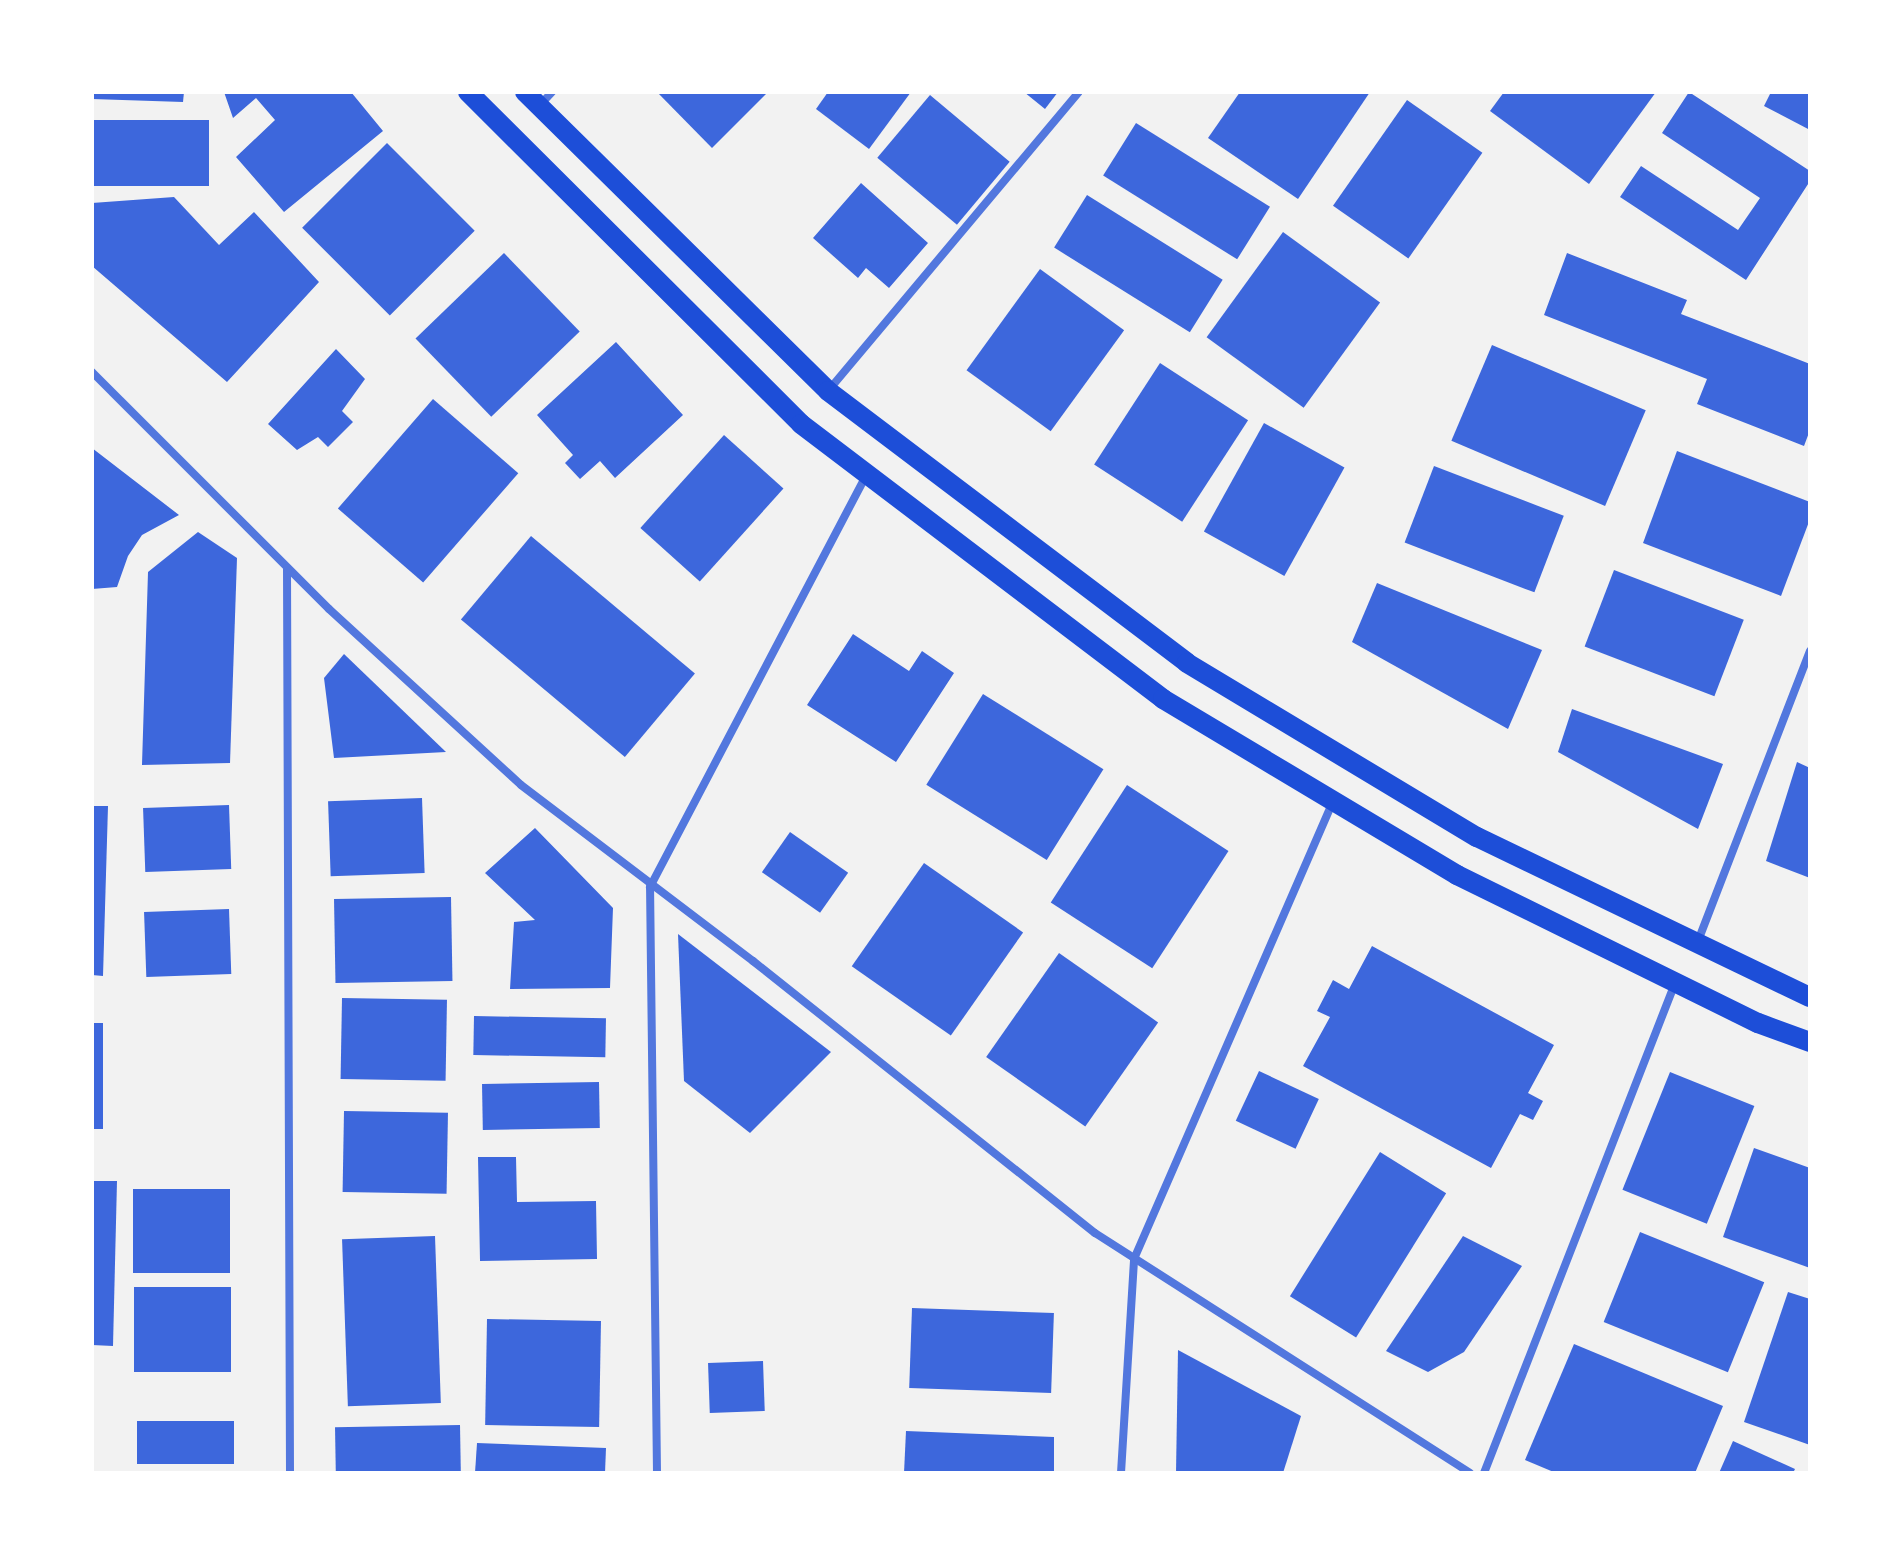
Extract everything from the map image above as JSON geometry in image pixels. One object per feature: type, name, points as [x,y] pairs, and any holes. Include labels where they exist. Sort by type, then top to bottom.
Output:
[{"type":"main road","points":[[468,92],[801,424],[1163,699],[1457,875],[1675,983],[1810,1042]]},
{"type":"main road","points":[[538,97],[828,391],[1187,663],[1477,837],[1810,997]]},
{"type":"street","points":[[828,391],[1079,92]]},
{"type":"street","points":[[92,372],[287,568],[521,785],[1134,1259],[1470,1473]]},
{"type":"street","points":[[657,1473],[650,887],[867,474]]},
{"type":"street","points":[[287,568],[290,1473]]},
{"type":"street","points":[[1697,945],[1810,651]]},
{"type":"street","points":[[1121,1473],[1134,1259],[1333,801]]},
{"type":"street","points":[[1484,1473],[1675,983]]},
{"type":"building","points":[[92,92],[184,92],[183,102],[92,99]]},
{"type":"building","points":[[224,92],[351,92],[383,131],[284,212],[236,157],[275,120],[256,98],[233,118]]},
{"type":"building","points":[[657,92],[768,92],[712,148]]},
{"type":"building","points":[[828,92],[911,92],[869,149],[816,109]]},
{"type":"building","points":[[1024,92],[1058,92],[1045,109]]},
{"type":"building","points":[[1240,92],[1370,92],[1298,199],[1208,138]]},
{"type":"building","points":[[1504,92],[1656,92],[1589,184],[1490,111]]},
{"type":"building","points":[[1689,92],[1810,171],[1810,181],[1746,280],[1620,197],[1641,166],[1738,230],[1760,198],[1662,133]]},
{"type":"building","points":[[1771,92],[1810,92],[1810,130],[1764,106]]},
{"type":"building","points":[[930,95],[1010,162],[957,225],[877,158]]},
{"type":"building","points":[[1407,100],[1482,153],[1408,258],[1333,206]]},
{"type":"building","points":[[92,120],[209,120],[209,186],[92,186]]},
{"type":"building","points":[[1136,123],[1270,207],[1237,259],[1103,176]]},
{"type":"building","points":[[387,143],[475,231],[390,316],[302,228]]},
{"type":"building","points":[[861,183],[928,243],[889,288],[866,268],[858,278],[813,238]]},
{"type":"building","points":[[1087,195],[1223,280],[1190,332],[1054,248]]},
{"type":"building","points":[[174,197],[219,245],[254,212],[319,282],[227,382],[92,266],[92,203]]},
{"type":"building","points":[[1283,232],[1380,303],[1304,408],[1207,337]]},
{"type":"building","points":[[504,253],[580,331],[491,417],[416,338]]},
{"type":"building","points":[[1567,253],[1687,300],[1681,314],[1810,364],[1810,430],[1804,446],[1697,404],[1707,379],[1544,315]]},
{"type":"building","points":[[1040,269],[1124,330],[1051,431],[967,370]]},
{"type":"building","points":[[616,342],[683,415],[615,478],[600,461],[580,479],[565,463],[573,455],[537,415]]},
{"type":"building","points":[[1492,345],[1646,410],[1605,506],[1451,441]]},
{"type":"building","points":[[336,349],[365,379],[342,411],[353,422],[328,447],[318,437],[297,450],[268,424]]},
{"type":"building","points":[[1160,363],[1248,420],[1182,522],[1094,464]]},
{"type":"building","points":[[433,399],[518,473],[423,583],[338,508]]},
{"type":"building","points":[[1264,423],[1344,468],[1284,576],[1204,531]]},
{"type":"building","points":[[724,435],[783,489],[700,581],[640,528]]},
{"type":"building","points":[[92,448],[179,515],[142,535],[128,556],[117,587],[92,589]]},
{"type":"building","points":[[1677,451],[1810,502],[1810,519],[1781,596],[1643,543]]},
{"type":"building","points":[[1434,466],[1564,516],[1534,592],[1405,543]]},
{"type":"building","points":[[198,532],[237,558],[230,763],[142,765],[148,572]]},
{"type":"building","points":[[531,536],[695,674],[625,757],[461,619]]},
{"type":"building","points":[[1614,570],[1744,620],[1714,696],[1585,647]]},
{"type":"building","points":[[1377,583],[1542,650],[1508,729],[1352,642]]},
{"type":"building","points":[[853,634],[909,671],[922,651],[954,673],[896,762],[807,705]]},
{"type":"building","points":[[344,654],[446,752],[334,758],[324,678]]},
{"type":"building","points":[[983,694],[1103,769],[1047,860],[926,785]]},
{"type":"building","points":[[1572,709],[1723,764],[1698,829],[1558,752]]},
{"type":"building","points":[[1797,762],[1810,768],[1810,878],[1766,861]]},
{"type":"building","points":[[1127,785],[1228,851],[1152,968],[1051,902]]},
{"type":"building","points":[[422,798],[425,873],[331,876],[328,801]]},
{"type":"building","points":[[229,805],[231,869],[145,872],[143,808]]},
{"type":"building","points":[[92,806],[108,806],[103,976],[92,975]]},
{"type":"building","points":[[535,828],[613,908],[610,988],[510,989],[514,922],[535,920],[485,873]]},
{"type":"building","points":[[790,832],[848,873],[820,913],[762,872]]},
{"type":"building","points":[[924,863],[1023,932],[951,1036],[852,966]]},
{"type":"building","points":[[451,897],[452,981],[335,983],[334,899]]},
{"type":"building","points":[[229,909],[231,974],[146,977],[144,912]]},
{"type":"building","points":[[678,934],[831,1052],[750,1133],[684,1081]]},
{"type":"building","points":[[1372,946],[1554,1045],[1528,1093],[1543,1101],[1533,1120],[1520,1114],[1491,1168],[1303,1066],[1330,1017],[1317,1011],[1333,980],[1349,989]]},
{"type":"building","points":[[1059,953],[1158,1022],[1085,1126],[986,1057]]},
{"type":"building","points":[[342,998],[447,1000],[446,1081],[341,1079]]},
{"type":"building","points":[[474,1016],[606,1018],[605,1057],[473,1055]]},
{"type":"building","points":[[92,1023],[103,1023],[103,1129],[92,1129]]},
{"type":"building","points":[[1259,1071],[1319,1099],[1296,1149],[1236,1121]]},
{"type":"building","points":[[1670,1072],[1754,1106],[1707,1224],[1622,1190]]},
{"type":"building","points":[[599,1082],[600,1128],[483,1130],[482,1084]]},
{"type":"building","points":[[344,1111],[448,1113],[447,1194],[343,1192]]},
{"type":"building","points":[[1754,1148],[1810,1168],[1810,1268],[1723,1237]]},
{"type":"building","points":[[1380,1152],[1446,1193],[1356,1338],[1290,1296]]},
{"type":"building","points":[[478,1157],[516,1157],[517,1202],[596,1201],[597,1259],[480,1261]]},
{"type":"building","points":[[92,1181],[117,1181],[113,1346],[92,1345]]},
{"type":"building","points":[[133,1189],[230,1189],[230,1273],[133,1273]]},
{"type":"building","points":[[1640,1232],[1764,1282],[1728,1372],[1604,1322]]},
{"type":"building","points":[[435,1236],[441,1403],[348,1406],[342,1239]]},
{"type":"building","points":[[1463,1236],[1522,1266],[1464,1352],[1428,1372],[1386,1351]]},
{"type":"building","points":[[134,1287],[231,1287],[231,1372],[134,1372]]},
{"type":"building","points":[[1788,1292],[1810,1299],[1810,1445],[1744,1422]]},
{"type":"building","points":[[912,1308],[1054,1313],[1051,1393],[909,1388]]},
{"type":"building","points":[[487,1319],[601,1321],[599,1427],[485,1425]]},
{"type":"building","points":[[1574,1344],[1723,1406],[1695,1473],[1556,1473],[1525,1460]]},
{"type":"building","points":[[1178,1350],[1301,1416],[1283,1473],[1176,1473]]},
{"type":"building","points":[[763,1361],[765,1411],[710,1413],[708,1363]]},
{"type":"building","points":[[137,1421],[234,1421],[234,1464],[137,1464]]},
{"type":"building","points":[[460,1425],[461,1473],[336,1473],[335,1427]]},
{"type":"building","points":[[906,1431],[1054,1437],[1054,1473],[904,1473]]},
{"type":"building","points":[[1733,1441],[1795,1469],[1793,1473],[1719,1473]]},
{"type":"building","points":[[477,1443],[606,1448],[605,1473],[475,1473]]}]
